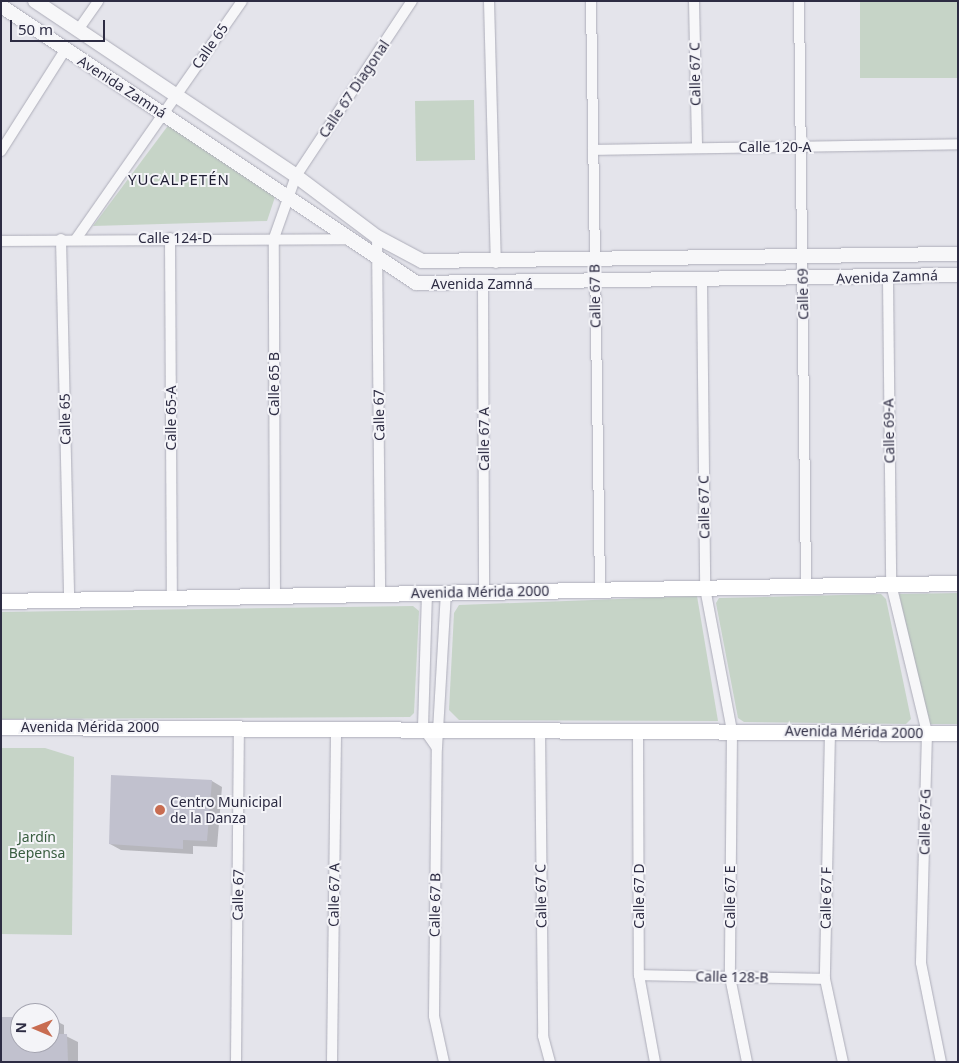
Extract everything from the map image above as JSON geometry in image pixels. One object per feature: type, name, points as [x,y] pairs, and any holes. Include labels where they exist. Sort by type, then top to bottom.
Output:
[{"type":"main road","name":"Avenida Mérida 2000","points":[[1,601],[958,583]]},
{"type":"main road","name":"Avenida Mérida 2000","points":[[1,727],[442,728],[958,733]]},
{"type":"street","name":"Avenida Zamná","points":[[35,1],[296,176],[377,236],[422,261],[496,263],[958,254]]},
{"type":"street","points":[[78,30],[98,1]]},
{"type":"street","name":"Calle 65","points":[[76,239],[242,1]]},
{"type":"street","name":"Calle 67 Diagonal","points":[[296,176],[412,1]]},
{"type":"street","points":[[489,1],[496,263]]},
{"type":"street","name":"Calle 67 B","points":[[591,1],[600,590]]},
{"type":"street","name":"Calle 67 C","points":[[694,1],[697,147]]},
{"type":"street","name":"Calle 69","points":[[800,1],[806,586]]},
{"type":"street","name":"Avenida Zamná","points":[[1,6],[349,239],[377,261],[416,283],[483,285],[888,278],[958,275]]},
{"type":"street","points":[[1,151],[65,50]]},
{"type":"street","name":"Calle 120-A","points":[[593,150],[958,144]]},
{"type":"street","name":"Calle 65 B","points":[[275,596],[274,238],[296,176]]},
{"type":"street","name":"Calle 67","points":[[377,236],[380,594]]},
{"type":"street","name":"Calle 124-D","points":[[1,241],[170,238],[349,239]]},
{"type":"street","name":"Calle 65-A","points":[[170,238],[172,598]]},
{"type":"street","name":"Calle 65","points":[[61,240],[69,599]]},
{"type":"street","name":"Calle 69-A","points":[[888,278],[891,584]]},
{"type":"street","name":"Calle 67 C","points":[[702,281],[705,588],[732,731]]},
{"type":"street","name":"Calle 67 A","points":[[483,285],[484,592]]},
{"type":"street","name":"Calle 67-G","points":[[891,584],[927,733],[921,963],[942,1062]]},
{"type":"street","points":[[427,593],[423,728],[438,748]]},
{"type":"street","points":[[442,728],[446,593]]},
{"type":"street","name":"Calle 67","points":[[236,1062],[239,728]]},
{"type":"street","name":"Calle 67 A","points":[[332,1062],[336,728]]},
{"type":"street","name":"Calle 67 B","points":[[442,728],[438,748],[434,1016],[444,1062]]},
{"type":"street","name":"Calle 67 C","points":[[540,729],[543,1036],[550,1062]]},
{"type":"street","name":"Calle 67 D","points":[[638,730],[639,975],[655,1062]]},
{"type":"street","name":"Calle 67 E","points":[[732,731],[730,977],[747,1062]]},
{"type":"street","name":"Calle 67 F","points":[[830,732],[825,979],[843,1062]]},
{"type":"street","name":"Calle 128-B","points":[[639,975],[825,979]]},
{"type":"green space","points":[[860,1],[958,1],[958,78],[860,78]]},
{"type":"green space","points":[[474,100],[475,160],[416,161],[415,101]]},
{"type":"green space","points":[[170,123],[277,191],[267,221],[93,226]]},
{"type":"green space","points":[[958,593],[958,724],[929,724],[899,594]]},
{"type":"green space","points":[[881,594],[886,599],[911,719],[906,724],[744,722],[738,718],[716,603],[719,598]]},
{"type":"green space","points":[[697,596],[718,721],[459,720],[449,710],[454,613],[459,605]]},
{"type":"green space","points":[[413,606],[419,611],[414,713],[410,717],[1,719],[1,612]]},
{"type":"green space","name":"Jardín Bepensa","points":[[1,748],[45,748],[74,757],[72,935],[1,934]]},
{"type":"building","name":"Centro Municipal de la Danza","points":[[111,775],[212,780],[207,841],[183,840],[183,849],[109,844]]},
{"type":"building","points":[[1,1017],[10,1017],[10,1053],[60,1053],[60,1034],[67,1034],[68,1062],[1,1062]]},
{"type":"place","name":"Centro Municipal de la Danza","points":[[160,810]]},
{"type":"district","name":"YUCALPETÉN","points":[[179,180]]}]
